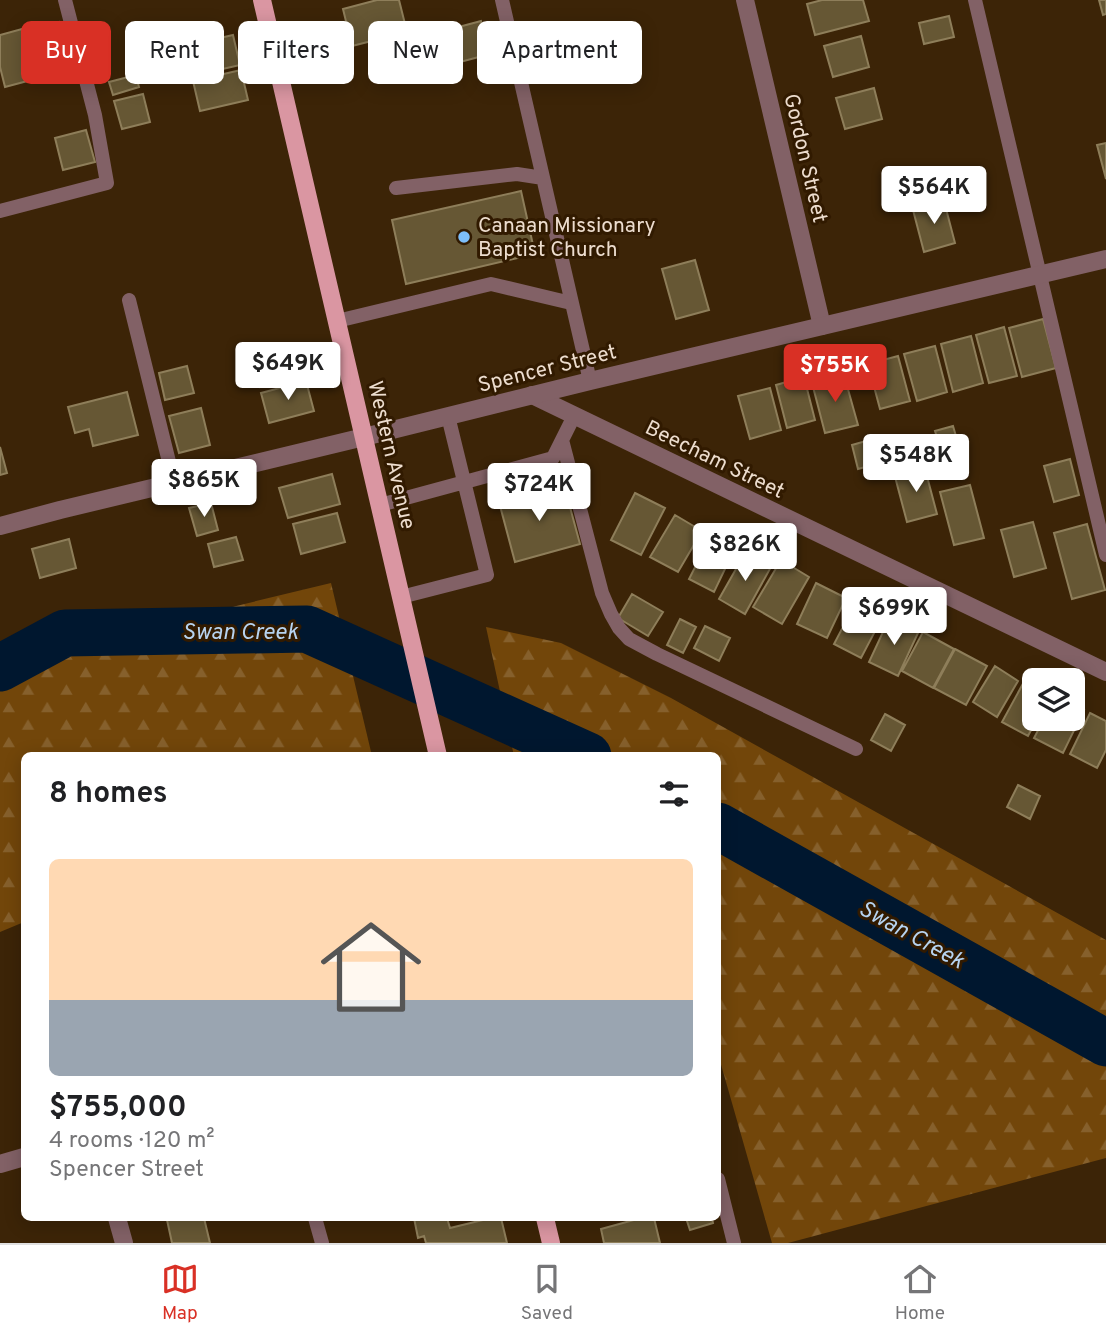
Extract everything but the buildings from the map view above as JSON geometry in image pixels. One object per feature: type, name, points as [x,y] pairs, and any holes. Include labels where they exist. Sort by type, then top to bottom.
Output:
[{"type":"main road","name":"Western Avenue","points":[[262,0],[437,752]]},
{"type":"main road","points":[[546,1221],[551,1243]]},
{"type":"street","name":"Gordon Street","points":[[745,0],[822,327]]},
{"type":"street","name":"Spencer Street","points":[[0,526],[532,395],[1106,259]]},
{"type":"street","name":"Beecham Street","points":[[532,395],[1106,672]]},
{"type":"street","points":[[0,1164],[21,1158]]},
{"type":"street","points":[[118,1221],[124,1243]]},
{"type":"lane","points":[[0,211],[107,183],[95,115],[65,0]]},
{"type":"lane","points":[[502,0],[590,381]]},
{"type":"lane","points":[[975,0],[1106,555]]},
{"type":"lane","points":[[396,188],[517,174],[543,178]]},
{"type":"lane","points":[[337,321],[491,284],[571,303]]},
{"type":"lane","points":[[130,300],[174,482]]},
{"type":"lane","points":[[403,606],[487,575],[448,416]]},
{"type":"lane","points":[[380,505],[553,458],[574,416]]},
{"type":"lane","points":[[562,440],[602,593],[618,628],[629,639],[657,654],[856,749]]},
{"type":"lane","points":[[721,1191],[734,1243]]},
{"type":"lane","points":[[316,1221],[322,1243]]},
{"type":"green space","points":[[331,583],[371,752],[21,752],[21,923],[0,932],[0,663]]},
{"type":"green space","points":[[486,627],[561,643],[671,698],[1106,940],[1106,1158],[788,1243],[772,1243],[721,1064],[721,752],[513,752]]},
{"type":"waterway","name":"Swan Creek","points":[[0,668],[65,633],[307,629],[579,752]]},
{"type":"waterway","name":"Swan Creek","points":[[721,828],[1106,1043]]},
{"type":"place","name":"Canaan Missionary Baptist Church","points":[[464,237]]}]
